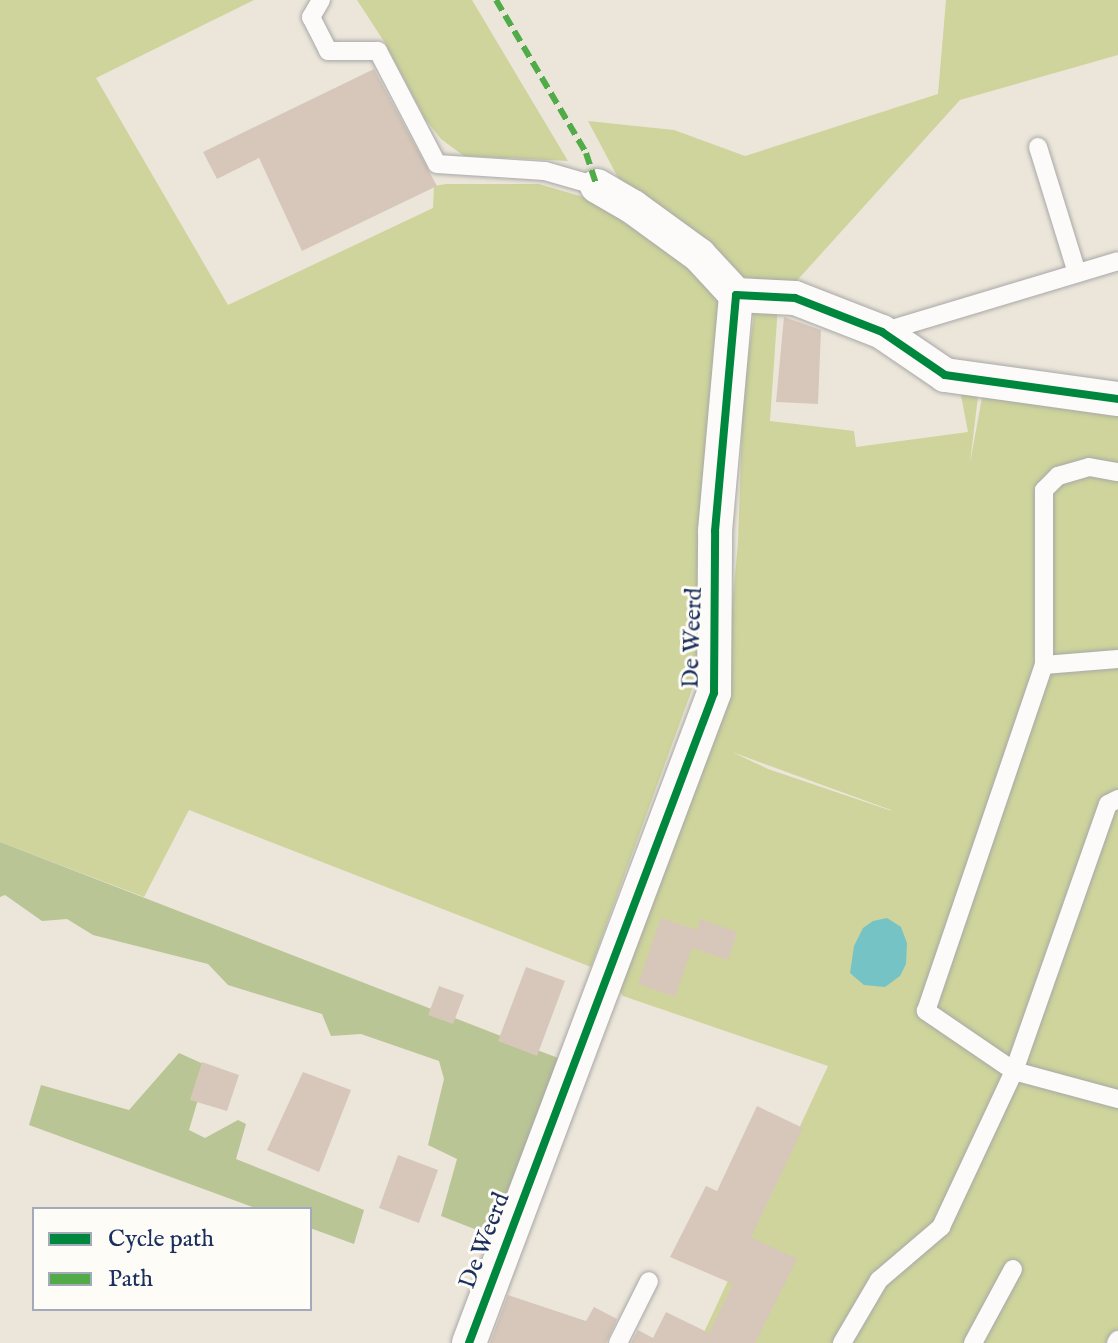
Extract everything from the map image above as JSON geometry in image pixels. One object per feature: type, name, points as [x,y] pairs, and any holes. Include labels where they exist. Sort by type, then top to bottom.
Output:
[{"type":"street","points":[[597,186],[633,207],[699,255],[736,295],[795,298],[882,332],[945,375],[1118,399]]},
{"type":"street","name":"De Weerd","points":[[469,1343],[714,693],[715,531],[736,295]]},
{"type":"lane","points":[[321,0],[311,17],[328,51],[378,51],[437,164],[545,171],[597,186]]},
{"type":"lane","points":[[1038,147],[1077,273]]},
{"type":"lane","points":[[882,332],[1118,261]]},
{"type":"lane","points":[[1118,472],[1089,467],[1058,476],[1044,490],[1044,665],[926,1011],[1014,1071],[1118,1099]]},
{"type":"lane","points":[[1044,665],[1118,659]]},
{"type":"lane","points":[[842,1343],[879,1280],[941,1227],[1014,1071],[1108,804],[1118,799]]},
{"type":"lane","points":[[973,1343],[1013,1269]]},
{"type":"lane","points":[[618,1343],[649,1281]]},
{"type":"green space","points":[[0,0],[254,0],[96,78],[228,305],[433,208],[434,186],[446,184],[539,184],[600,202],[706,271],[725,312],[702,662],[591,967],[189,810],[144,897],[0,842]]},
{"type":"green space","points":[[357,0],[472,0],[568,161],[464,156],[441,139],[425,119],[385,43]]},
{"type":"green space","points":[[946,0],[1118,0],[1118,55],[960,100],[793,285],[736,276],[623,187],[588,121],[674,130],[745,156],[938,94]]},
{"type":"green space","points":[[778,305],[770,421],[854,431],[856,447],[968,432],[959,385],[979,388],[970,463],[983,392],[1118,411],[1118,1343],[699,1343],[828,1066],[623,996],[617,987],[724,697],[738,542],[743,396],[755,307]],"holes":[[[732,752],[892,811],[768,769]]]},
{"type":"green space","points":[[0,842],[558,1058],[495,1237],[441,1216],[457,1159],[428,1145],[444,1079],[439,1061],[361,1034],[331,1036],[322,1014],[228,985],[208,964],[93,935],[67,919],[42,921],[5,895],[0,897]]},
{"type":"green space","points":[[179,1053],[208,1066],[189,1130],[205,1138],[238,1120],[246,1124],[236,1159],[364,1210],[354,1244],[312,1229],[312,1207],[253,1207],[29,1125],[41,1085],[129,1110]]},
{"type":"water","points":[[887,918],[901,927],[907,943],[906,964],[900,976],[885,987],[864,985],[850,973],[854,946],[863,928],[873,921]]},
{"type":"building","points":[[374,69],[437,186],[302,251],[259,158],[217,179],[203,152]]},
{"type":"building","points":[[784,317],[821,330],[818,404],[776,402]]},
{"type":"building","points":[[661,918],[697,930],[700,919],[737,932],[728,960],[692,948],[675,997],[638,984]]},
{"type":"building","points":[[526,967],[565,981],[537,1056],[498,1041]]},
{"type":"building","points":[[439,986],[464,995],[453,1024],[428,1015]]},
{"type":"building","points":[[202,1062],[239,1075],[227,1111],[190,1100]]},
{"type":"building","points":[[303,1072],[351,1090],[319,1172],[267,1150]]},
{"type":"building","points":[[757,1106],[803,1128],[751,1237],[797,1259],[755,1343],[631,1343],[638,1330],[653,1338],[666,1312],[709,1333],[733,1284],[670,1257],[706,1186],[717,1191]]},
{"type":"building","points":[[398,1155],[438,1170],[419,1223],[379,1208]]},
{"type":"building","points":[[508,1295],[586,1321],[594,1307],[617,1319],[606,1343],[490,1343]]},
{"type":"marked path","points":[[496,0],[586,153],[597,186]]},
{"type":"cycle path","points":[[469,1343],[714,693],[715,531],[736,295],[795,298],[882,332],[945,375],[1118,399]]}]
